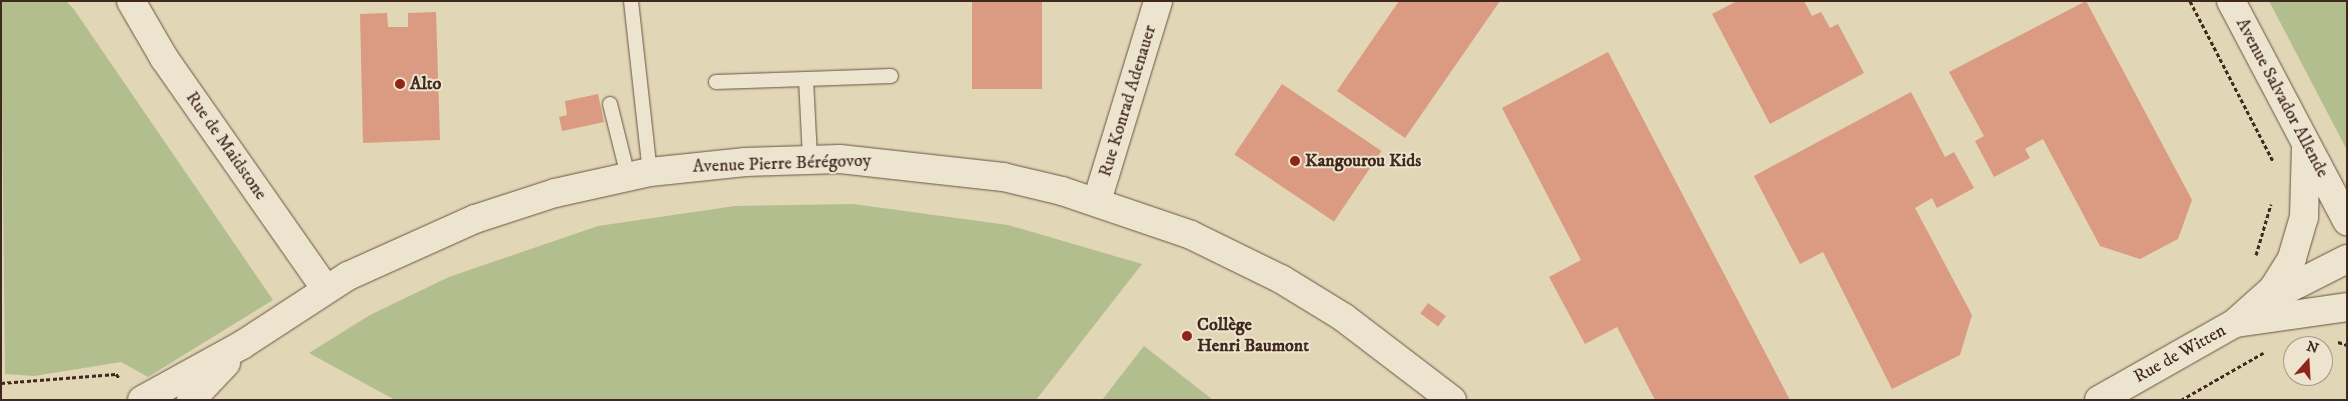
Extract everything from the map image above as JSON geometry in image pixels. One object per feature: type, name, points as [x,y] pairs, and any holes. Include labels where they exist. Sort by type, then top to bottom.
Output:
[{"type":"street","name":"Rue de Maidstone","points":[[131,1],[164,58],[326,289]]},
{"type":"street","name":"Rue Konrad Adenauer","points":[[1097,202],[1158,1]]},
{"type":"street","name":"Avenue Salvador Allende","points":[[2231,1],[2347,221]]},
{"type":"street","name":"Rue de Witten","points":[[2099,400],[2235,323],[2266,296],[2292,258],[2304,218],[2306,145]]},
{"type":"street","name":"Avenue Pierre Bérégovoy","points":[[135,393],[242,345],[326,289],[475,219],[639,174],[810,159],[871,160],[972,172],[1097,202],[1191,235],[1281,279],[1372,336],[1452,400]]},
{"type":"street","name":"Rue de Witten","points":[[2266,296],[2347,259]]},
{"type":"street","name":"Rue de Witten","points":[[2235,323],[2347,307]]},
{"type":"street","name":"Avenue Pierre Bérégovoy","points":[[191,400],[242,345]]},
{"type":"lane","points":[[631,1],[639,174]]},
{"type":"lane","points":[[716,82],[891,76]]},
{"type":"lane","points":[[806,79],[810,159]]},
{"type":"lane","points":[[610,104],[639,174]]},
{"type":"path","points":[[2190,1],[2268,149],[2274,172]]},
{"type":"path","points":[[2266,296],[2256,253],[2274,193]]},
{"type":"path","points":[[2333,341],[2347,345]]},
{"type":"path","points":[[2181,400],[2271,349]]},
{"type":"path","points":[[1,383],[116,374],[135,393]]},
{"type":"green space","points":[[1,1],[66,1],[73,8],[273,300],[148,377],[121,362],[34,376],[5,374]]},
{"type":"green space","points":[[2269,1],[2347,1],[2347,150]]},
{"type":"green space","points":[[853,204],[1008,225],[1142,264],[1036,400],[395,400],[309,353],[370,315],[449,277],[598,226],[735,206]]},
{"type":"green space","points":[[1144,346],[1213,400],[1102,400]]},
{"type":"building","points":[[972,1],[1042,1],[1042,89],[972,89]]},
{"type":"building","points":[[1399,1],[1500,1],[1405,138],[1337,91]]},
{"type":"building","points":[[1737,1],[1804,1],[1812,16],[1821,12],[1830,28],[1838,24],[1864,73],[1770,124],[1712,14]]},
{"type":"building","points":[[2086,1],[2192,200],[2178,239],[2140,259],[2100,246],[2043,139],[2025,149],[2030,158],[1994,177],[1975,141],[1984,136],[1949,72]]},
{"type":"building","name":"Alto","points":[[436,12],[440,140],[363,143],[360,14],[387,13],[388,27],[408,27],[408,13]]},
{"type":"building","points":[[1608,52],[1790,400],[1655,400],[1617,327],[1585,344],[1549,277],[1581,260],[1502,108]]},
{"type":"building","points":[[1282,84],[1381,151],[1334,222],[1234,154]]},
{"type":"building","points":[[1911,92],[1945,157],[1954,152],[1974,188],[1937,208],[1932,198],[1915,208],[1972,315],[1960,355],[1892,389],[1823,252],[1800,264],[1754,176]]},
{"type":"building","points":[[598,94],[604,122],[562,131],[559,117],[567,115],[565,101]]},
{"type":"building","points":[[1428,303],[1446,316],[1438,326],[1420,314]]},
{"type":"place","name":"Alto","points":[[400,84]]},
{"type":"place","name":"Kangourou Kids","points":[[1295,161]]},
{"type":"place","name":"Collège Henri Baumont","points":[[1187,336]]}]
